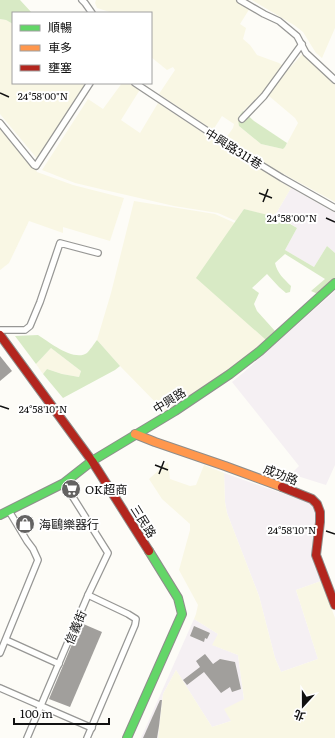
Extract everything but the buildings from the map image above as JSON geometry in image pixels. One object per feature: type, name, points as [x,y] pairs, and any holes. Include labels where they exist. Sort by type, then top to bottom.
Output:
[{"type":"street","points":[[240,0],[282,24],[297,36],[306,53],[335,80]]},
{"type":"street","points":[[84,1],[91,12]]},
{"type":"street","points":[[242,119],[264,96],[302,44]]},
{"type":"street","points":[[0,123],[36,166],[89,84]]},
{"type":"street","name":"中興路311巷","points":[[137,84],[230,146],[335,208]]},
{"type":"street","points":[[0,330],[25,330],[30,326],[40,302],[60,243],[98,253]]},
{"type":"street","name":"中興路","points":[[0,515],[64,483],[92,461],[174,411],[230,374],[260,351],[335,283]]},
{"type":"street","name":"三民路","points":[[0,335],[92,461],[178,598],[182,614],[127,738]]},
{"type":"street","name":"成功路","points":[[135,434],[312,499],[318,504],[320,522],[316,555],[335,605]]},
{"type":"street","name":"信義街","points":[[27,738],[88,595],[108,553],[64,483]]},
{"type":"street","points":[[0,653],[38,560],[33,549],[9,511]]},
{"type":"street","points":[[87,738],[135,625],[136,619],[88,595]]},
{"type":"street","points":[[6,640],[59,664]]},
{"type":"street","points":[[0,688],[92,728]]},
{"type":"shaded area","points":[[96,0],[239,0],[250,8],[240,24],[246,28],[243,39],[250,45],[257,55],[279,63],[288,70],[305,51],[335,81],[335,202],[271,167],[226,138],[234,124],[222,116],[213,130],[159,94],[175,70],[173,67],[167,70],[152,58],[152,12],[110,12],[97,8],[95,3]],"holes":[[[261,94],[269,96],[295,118],[298,123],[283,149],[261,144],[239,126],[239,115]]]},
{"type":"shaded area","points":[[252,0],[335,0],[335,28],[322,58],[316,53],[303,32]]},
{"type":"shaded area","points":[[0,19],[12,23],[12,84],[89,85],[40,162],[0,114]]},
{"type":"shaded area","points":[[121,84],[134,84],[141,88],[121,120],[140,133],[158,103],[291,188],[274,217],[244,209],[236,221],[218,213],[174,206],[75,183],[42,170],[88,99],[103,109]]},
{"type":"shaded area","points":[[0,122],[37,172],[73,185],[124,198],[110,241],[63,227],[63,233],[29,221],[9,263],[0,270]]},
{"type":"shaded area","points":[[291,188],[335,213],[335,253],[327,246],[314,267],[285,250],[297,228],[287,221],[274,217]]},
{"type":"shaded area","points":[[134,201],[215,214],[235,223],[197,278],[266,340],[241,361],[171,408],[164,411],[97,340],[111,293]]},
{"type":"shaded area","points":[[335,291],[335,465],[326,485],[291,474],[299,466],[232,382]]},
{"type":"shaded area","points":[[51,348],[81,371],[79,377],[62,374],[47,369],[43,374],[36,364]]},
{"type":"shaded area","points":[[168,462],[170,479],[190,486],[196,485],[204,465],[224,473],[227,513],[259,596],[275,658],[281,672],[318,659],[296,590],[321,581],[335,618],[335,738],[158,738],[163,694],[176,670],[212,727],[231,721],[224,709],[244,699],[238,655],[212,645],[218,634],[194,619],[198,605],[179,570],[190,530],[190,524],[162,499],[149,479]]},
{"type":"shaded area","points":[[224,473],[313,504],[318,511],[313,553],[314,565],[321,581],[296,590],[318,659],[281,672],[275,658],[259,596],[227,513]]},
{"type":"shaded area","points":[[194,619],[218,634],[213,645],[238,655],[244,700],[231,721],[212,727],[176,670],[163,694],[158,738],[141,738]]},
{"type":"green space","points":[[0,0],[20,0],[31,12],[12,12],[12,23],[0,19]]},
{"type":"green space","points":[[243,111],[254,121],[287,143],[285,147],[283,149],[261,144],[239,126],[239,118]]},
{"type":"green space","points":[[244,209],[280,218],[297,228],[285,250],[314,267],[327,246],[335,253],[335,279],[318,294],[311,291],[325,279],[285,254],[275,263],[279,273],[291,286],[290,292],[286,293],[267,274],[252,288],[259,293],[254,304],[257,311],[275,331],[266,340],[196,278]]},
{"type":"green space","points":[[38,335],[62,350],[75,355],[87,353],[97,340],[120,366],[63,398],[43,374],[47,369],[62,374],[79,377],[81,371],[51,348],[36,364],[15,336]]},
{"type":"traffic: fast","points":[[0,515],[64,483],[92,461],[175,411],[230,374],[260,351],[335,283]]},
{"type":"traffic: fast","points":[[127,738],[182,614],[178,598],[149,551]]},
{"type":"traffic: slow","points":[[135,434],[282,487]]},
{"type":"traffic: jam","points":[[0,335],[92,461],[149,551]]},
{"type":"traffic: jam","points":[[282,487],[312,499],[317,504],[320,512],[320,522],[316,555],[335,605]]},
{"type":"place","name":"OK超商","points":[[71,489]]},
{"type":"place","name":"海鷗樂器行","points":[[25,524]]}]
